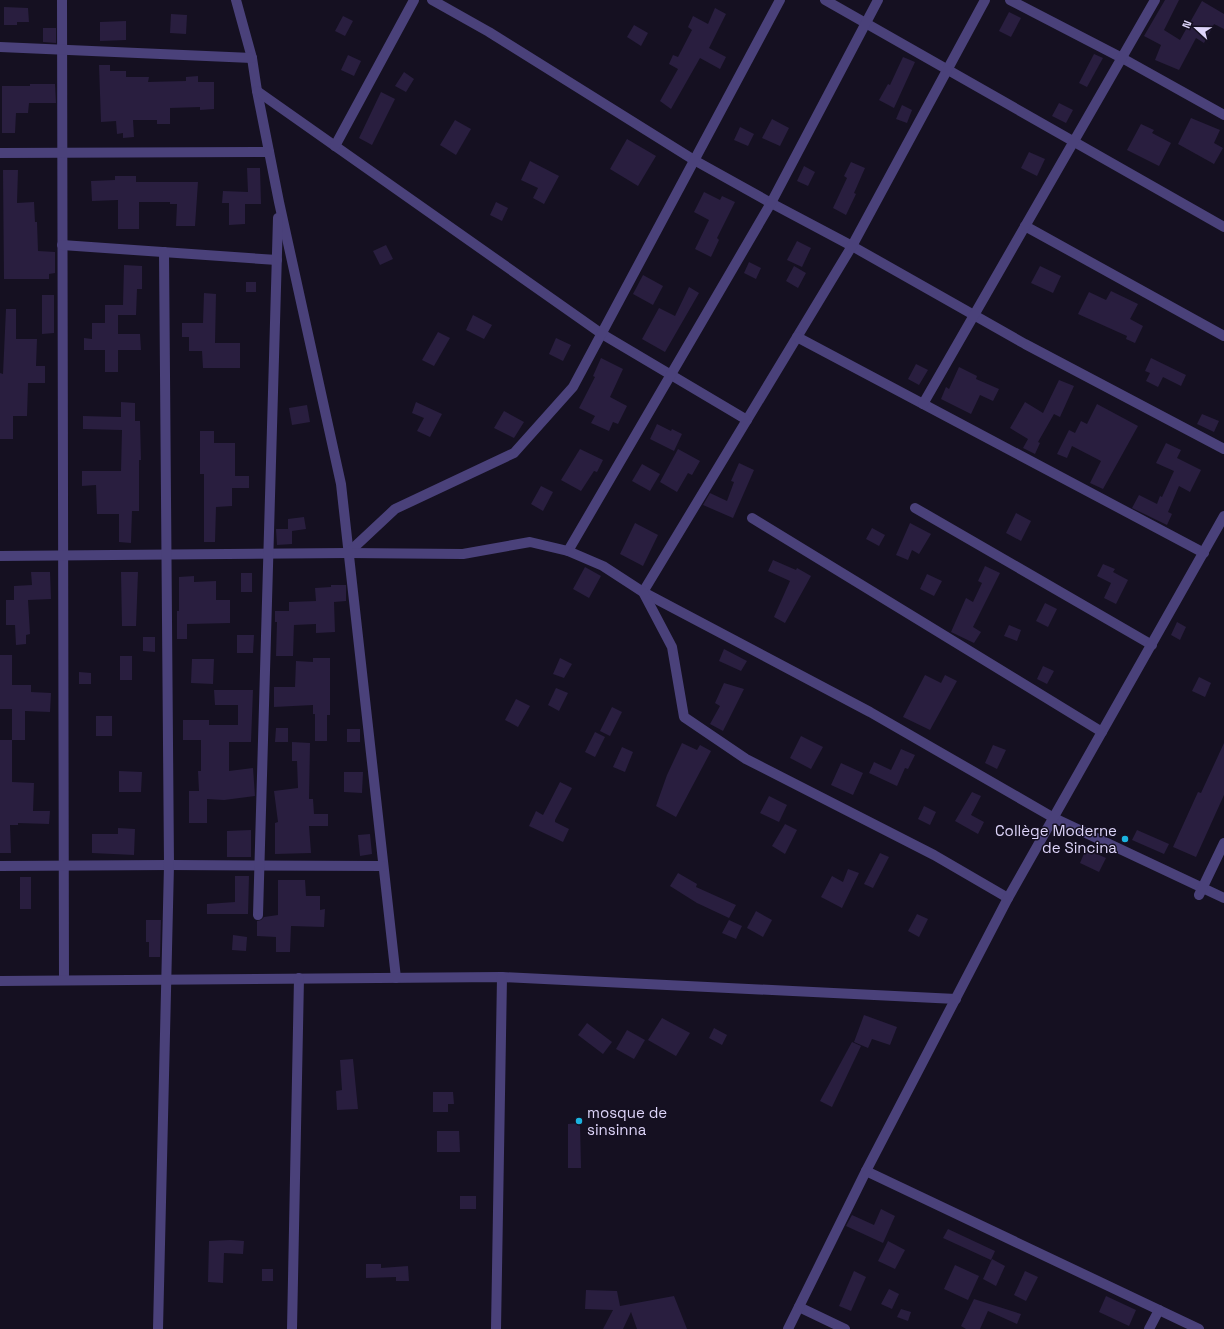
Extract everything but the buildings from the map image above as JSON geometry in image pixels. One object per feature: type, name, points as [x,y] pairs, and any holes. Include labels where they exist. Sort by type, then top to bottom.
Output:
[{"type":"street","points":[[62,0],[64,980]]},
{"type":"street","points":[[236,0],[252,58],[279,202],[341,484],[396,978]]},
{"type":"street","points":[[335,146],[414,0]]},
{"type":"street","points":[[432,0],[489,32],[694,160],[852,246],[974,315],[1224,449]]},
{"type":"street","points":[[348,553],[395,509],[514,453],[572,387],[602,334],[780,0]]},
{"type":"street","points":[[825,0],[1224,227]]},
{"type":"street","points":[[568,550],[771,203],[878,0]]},
{"type":"street","points":[[643,592],[852,246],[985,0]]},
{"type":"street","points":[[1010,0],[1122,58],[1224,115]]},
{"type":"street","points":[[923,404],[1155,0]]},
{"type":"street","points":[[0,47],[252,58]]},
{"type":"street","points":[[257,91],[602,334],[747,420]]},
{"type":"street","points":[[0,153],[270,152]]},
{"type":"street","points":[[258,915],[279,202]]},
{"type":"street","points":[[1025,226],[1224,336]]},
{"type":"street","points":[[62,245],[277,260]]},
{"type":"street","points":[[158,1329],[169,865],[164,252]]},
{"type":"street","points":[[797,336],[1204,553]]},
{"type":"street","points":[[915,508],[1152,645]]},
{"type":"street","points":[[788,1329],[866,1171],[1008,898],[1224,516]]},
{"type":"street","points":[[752,518],[1102,732]]},
{"type":"street","points":[[0,556],[268,553],[462,554],[530,542],[568,550],[603,566],[643,592],[870,712],[1054,818],[1201,891],[1224,898]]},
{"type":"street","points":[[643,592],[672,647],[684,717],[746,759],[934,855],[1008,898]]},
{"type":"street","points":[[1201,891],[1224,843]]},
{"type":"street","points":[[0,866],[383,866]]},
{"type":"street","points":[[0,981],[502,977],[956,999]]},
{"type":"street","points":[[496,1329],[502,977]]},
{"type":"street","points":[[292,1329],[299,978]]},
{"type":"street","points":[[866,1171],[1199,1329]]},
{"type":"street","points":[[799,1307],[845,1329]]},
{"type":"street","points":[[1149,1329],[1159,1310]]},
{"type":"place","name":"Collège Moderne de Sincina","points":[[1125,839]]},
{"type":"place","name":"mosque de sinsinna","points":[[579,1121]]}]
